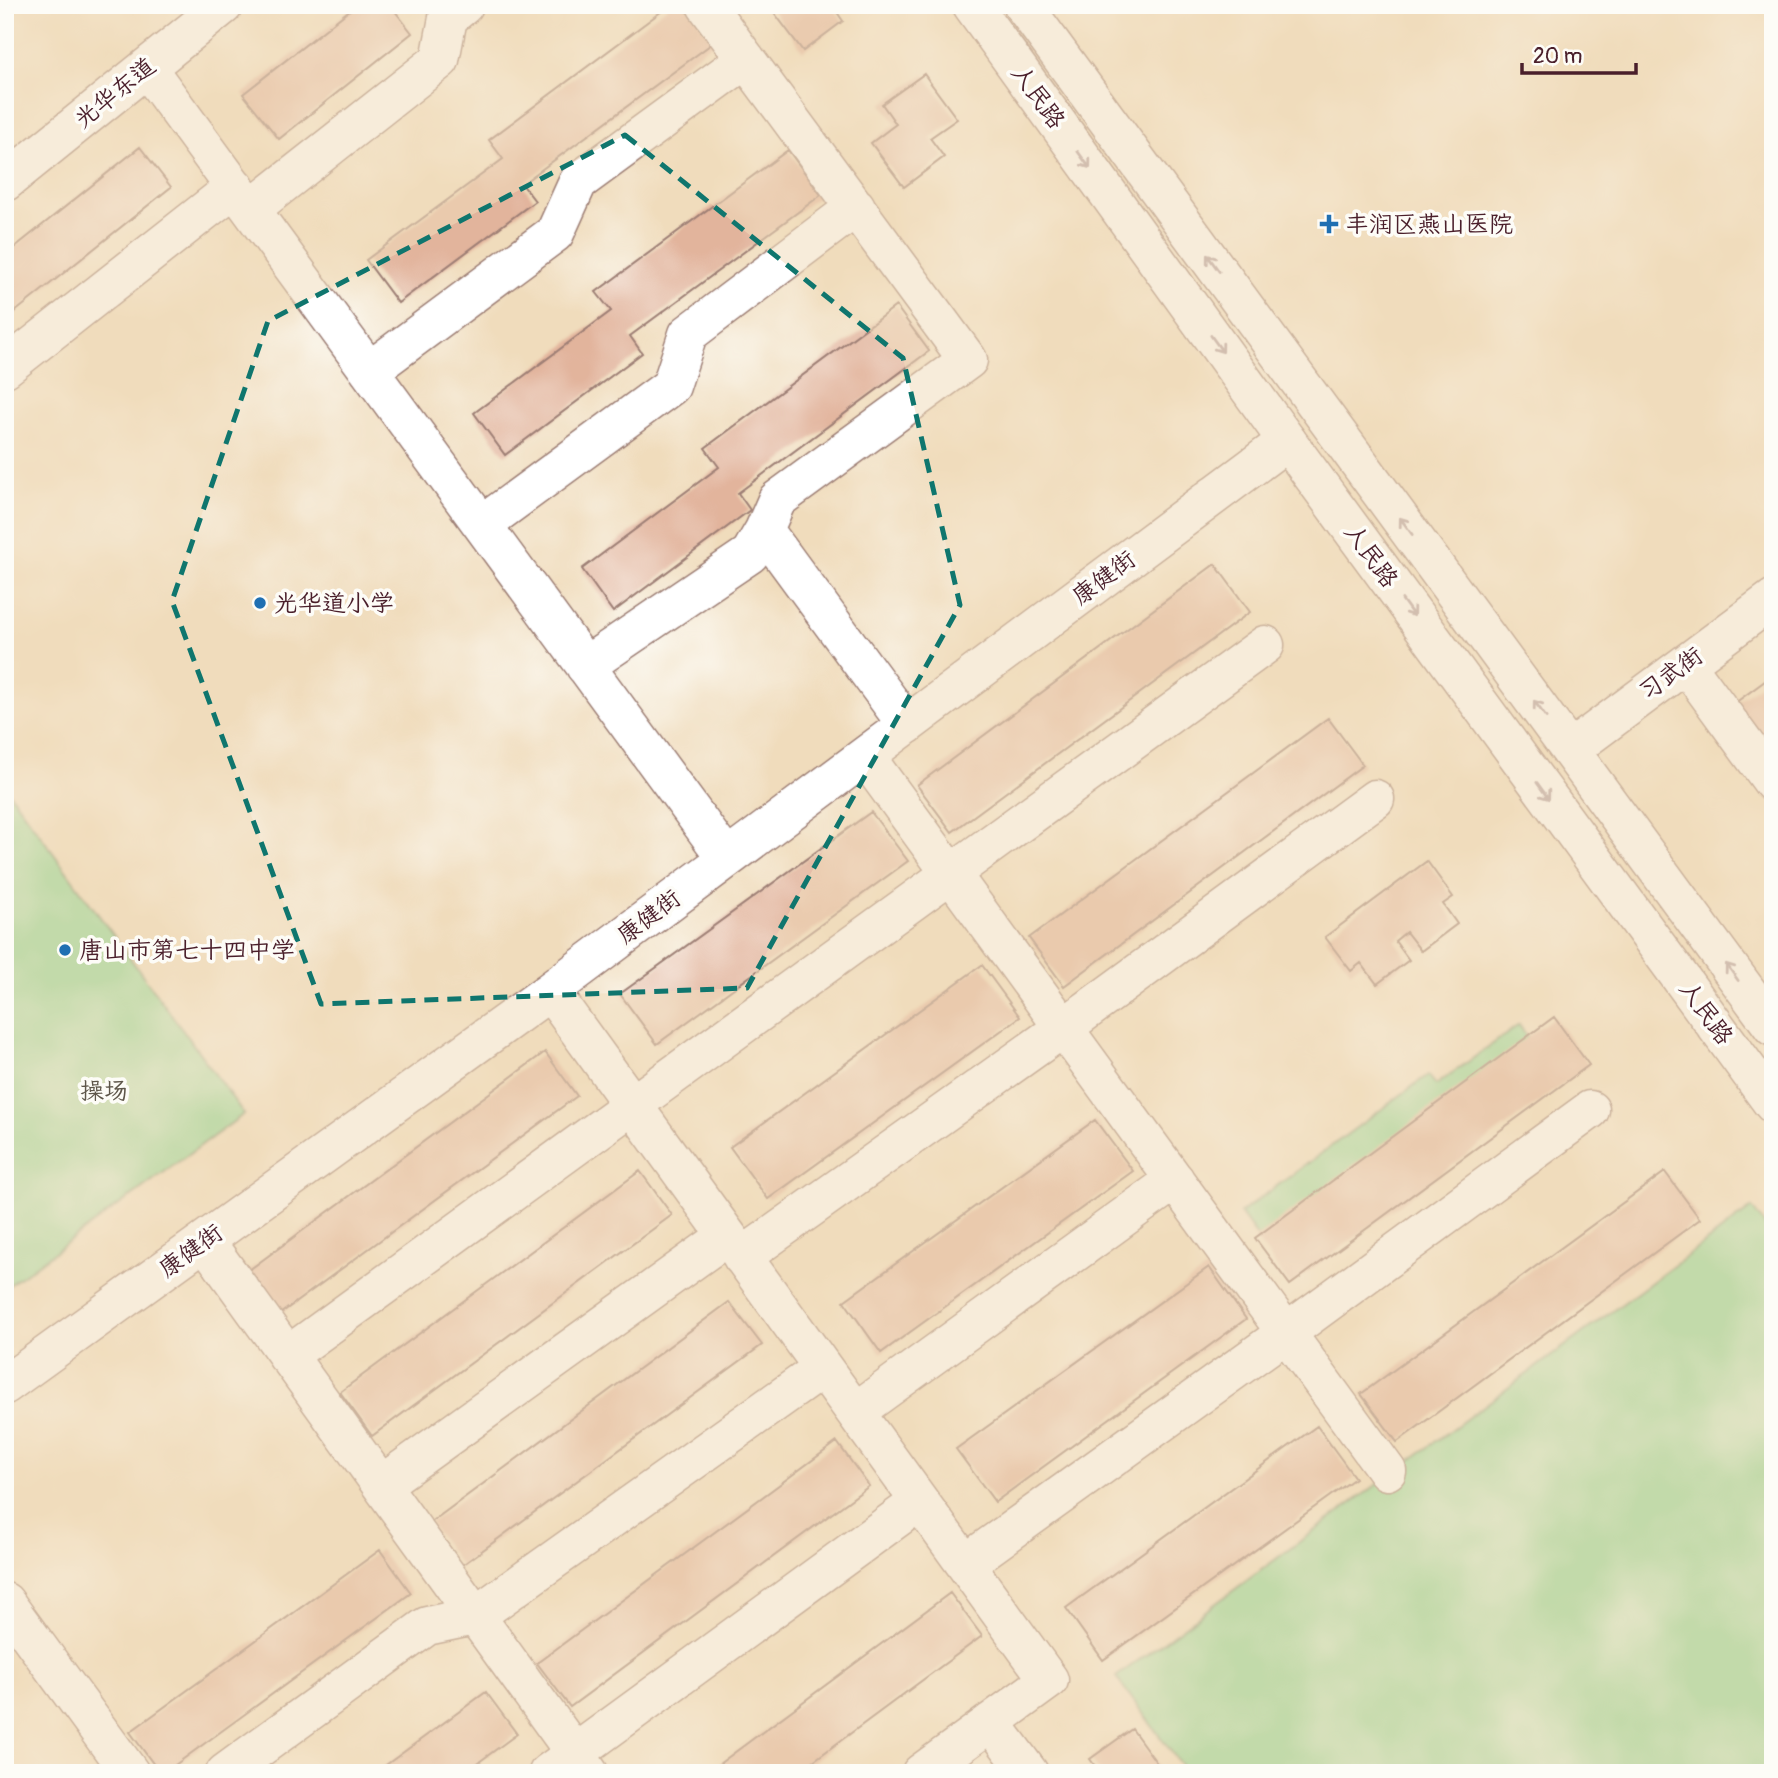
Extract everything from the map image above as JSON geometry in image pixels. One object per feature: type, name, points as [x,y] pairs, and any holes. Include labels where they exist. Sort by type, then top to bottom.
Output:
[{"type":"street","name":"光华东道","points":[[5,181],[224,5]]},
{"type":"street","points":[[5,368],[440,60],[447,18],[464,5]]},
{"type":"street","points":[[585,666],[750,554],[777,500],[968,360],[706,5]]},
{"type":"street","name":"人民路","points":[[972,5],[1287,442],[1773,1104]]},
{"type":"street","name":"人民路","points":[[1023,5],[1773,1027]]},
{"type":"street","points":[[369,371],[555,233],[578,182],[746,59]]},
{"type":"street","points":[[147,68],[727,859]]},
{"type":"street","points":[[483,524],[671,386],[688,334],[856,207]]},
{"type":"street","name":"康健街","points":[[5,1385],[550,991],[1287,442]]},
{"type":"street","points":[[764,530],[907,725]]},
{"type":"street","name":"习武街","points":[[1570,750],[1773,600]]},
{"type":"street","points":[[287,1356],[1265,645]]},
{"type":"street","points":[[1686,664],[1773,782]]},
{"type":"street","points":[[865,756],[1387,1471]]},
{"type":"street","points":[[381,1485],[1063,1028],[1375,799]]},
{"type":"street","points":[[550,991],[1049,1680],[921,1773]]},
{"type":"street","points":[[965,1564],[1590,1110]]},
{"type":"street","points":[[855,1412],[1175,1180]]},
{"type":"street","points":[[205,1241],[475,1616],[571,1766],[919,1502]]},
{"type":"street","points":[[225,1773],[427,1626],[475,1616],[823,1368]]},
{"type":"street","points":[[5,1602],[128,1772]]},
{"type":"street","points":[[991,1722],[1029,1773]]},
{"type":"highlighted area","points":[[625,135],[903,358],[960,605],[747,988],[321,1004],[172,601],[268,321]]},
{"type":"green space","name":"操场","points":[[5,787],[244,1114],[5,1288]]},
{"type":"green space","points":[[1519,1025],[1530,1041],[1260,1240],[1240,1213],[1428,1075],[1436,1085]]},
{"type":"green space","points":[[1752,1208],[1773,1236],[1773,1765],[1763,1773],[1187,1773],[1116,1677]]},
{"type":"building","points":[[356,5],[401,5],[395,11],[412,33],[279,139],[243,94]]},
{"type":"building","points":[[670,5],[686,5],[714,42],[522,184],[535,201],[398,303],[366,260],[503,159],[489,140]]},
{"type":"building","points":[[832,5],[843,21],[803,51],[770,7]]},
{"type":"building","points":[[924,74],[957,119],[930,138],[944,157],[904,187],[871,143],[896,124],[882,104]]},
{"type":"building","points":[[140,147],[171,187],[5,320],[5,255]]},
{"type":"building","points":[[788,150],[821,195],[630,336],[642,353],[505,455],[474,413],[611,311],[596,292]]},
{"type":"building","points":[[896,306],[929,351],[738,493],[750,510],[613,612],[582,569],[719,467],[705,448]]},
{"type":"building","points":[[1215,564],[1250,612],[952,832],[917,785]]},
{"type":"building","points":[[1773,675],[1773,751],[1731,706]]},
{"type":"building","points":[[1328,718],[1363,765],[1064,986],[1029,938]]},
{"type":"building","points":[[871,812],[908,861],[657,1044],[620,994]]},
{"type":"building","points":[[1427,861],[1453,897],[1443,904],[1457,924],[1421,951],[1406,932],[1395,941],[1409,960],[1377,984],[1361,963],[1351,971],[1325,937]]},
{"type":"building","points":[[982,965],[1020,1017],[768,1199],[730,1147]]},
{"type":"building","points":[[1554,1017],[1589,1065],[1290,1285],[1255,1238]]},
{"type":"building","points":[[545,1052],[577,1096],[277,1316],[245,1273]]},
{"type":"building","points":[[1095,1120],[1133,1171],[881,1353],[844,1301]]},
{"type":"building","points":[[640,1171],[672,1215],[372,1436],[340,1392]]},
{"type":"building","points":[[1665,1172],[1700,1219],[1397,1442],[1361,1394]]},
{"type":"building","points":[[1209,1267],[1246,1319],[995,1502],[956,1449]]},
{"type":"building","points":[[729,1302],[762,1345],[461,1566],[430,1523]]},
{"type":"building","points":[[1317,1426],[1355,1478],[1103,1660],[1066,1608]]},
{"type":"building","points":[[837,1442],[869,1486],[570,1707],[537,1663]]},
{"type":"building","points":[[380,1550],[411,1593],[164,1773],[160,1773],[130,1732]]},
{"type":"building","points":[[950,1593],[982,1636],[797,1773],[707,1773]]},
{"type":"building","points":[[486,1692],[517,1734],[464,1773],[375,1773]]},
{"type":"building","points":[[1132,1729],[1164,1773],[1100,1773],[1090,1759]]},
{"type":"place","name":"丰润区燕山医院","points":[[1329,224]]},
{"type":"place","name":"光华道小学","points":[[260,603]]},
{"type":"place","name":"唐山市第七十四中学","points":[[65,950]]}]
